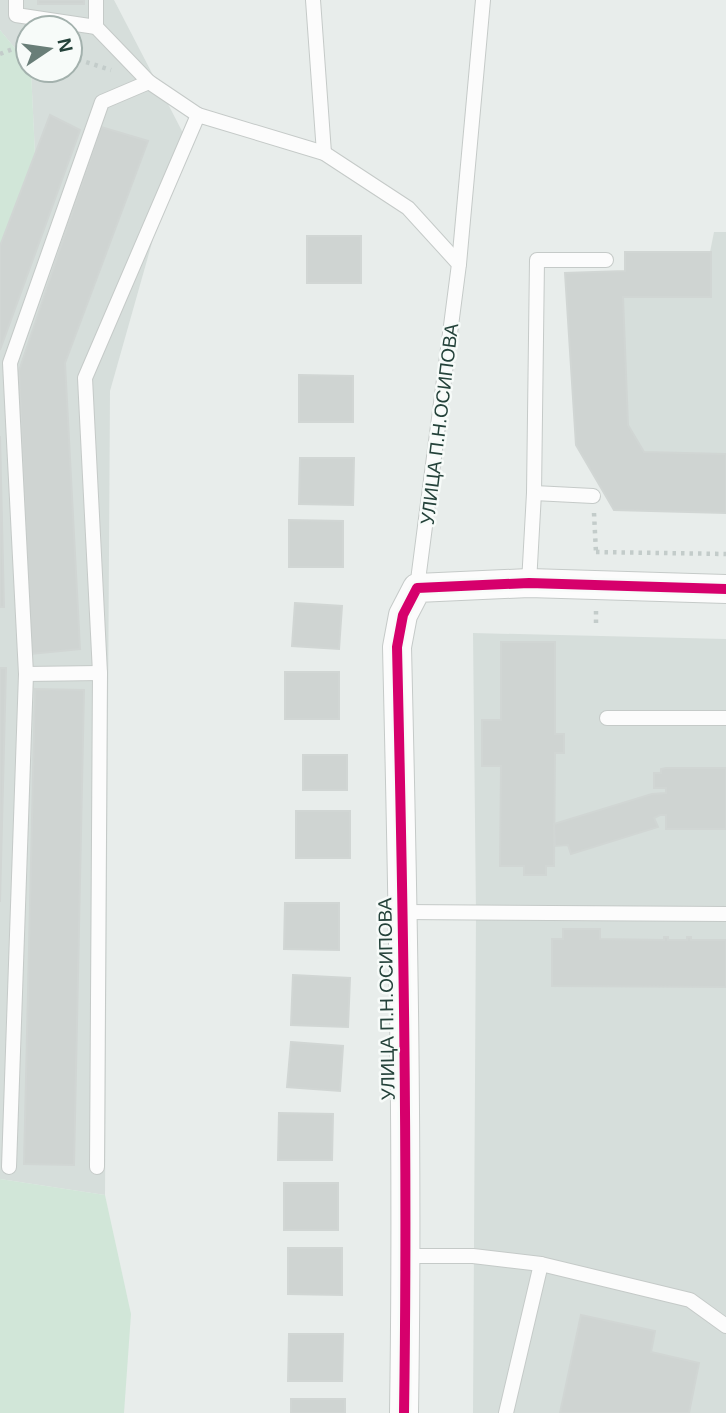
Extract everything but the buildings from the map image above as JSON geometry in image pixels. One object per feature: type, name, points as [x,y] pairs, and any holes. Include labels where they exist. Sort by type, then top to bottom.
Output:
[{"type":"street","points":[[417,588],[529,583],[726,589]]},
{"type":"street","name":"УЛИЦА П.Н.ОСИПОВА","points":[[404,1413],[407,1256],[397,647],[403,615],[417,588]]},
{"type":"lane","points":[[16,0],[16,15],[96,27],[149,82],[198,115],[324,153],[408,208],[459,264]]},
{"type":"lane","points":[[96,0],[96,27]]},
{"type":"lane","points":[[313,0],[324,153]]},
{"type":"lane","name":"УЛИЦА П.Н.ОСИПОВА","points":[[417,588],[459,264],[483,0]]},
{"type":"lane","points":[[9,1167],[26,674],[10,363],[102,102],[149,82]]},
{"type":"lane","points":[[97,1167],[100,673],[85,378],[198,115]]},
{"type":"lane","points":[[529,583],[534,493],[537,260],[606,260]]},
{"type":"lane","points":[[534,493],[593,496]]},
{"type":"lane","points":[[26,674],[100,673]]},
{"type":"lane","points":[[607,718],[726,718]]},
{"type":"lane","points":[[403,912],[726,914]]},
{"type":"lane","points":[[407,1256],[473,1256],[541,1264],[690,1300],[726,1326]]},
{"type":"lane","points":[[506,1413],[541,1264]]},
{"type":"path","points":[[596,552],[726,554]]},
{"type":"shaded area","points":[[0,0],[114,0],[183,133],[110,391],[105,1195],[0,1179],[0,246],[35,155],[32,84],[84,84],[84,14],[14,14],[14,47],[0,30]]},
{"type":"shaded area","points":[[714,232],[726,232],[726,513],[614,510],[576,445],[565,273],[624,271],[625,252],[710,252]]},
{"type":"shaded area","points":[[473,633],[726,639],[726,1413],[473,1413],[476,913]]},
{"type":"green space","points":[[0,30],[14,47],[14,84],[32,84],[35,155],[0,246]]},
{"type":"green space","points":[[0,1179],[105,1195],[131,1314],[124,1413],[0,1413]]},
{"type":"cycle path","points":[[404,1413],[404,1030],[397,647],[403,615],[417,588],[529,583],[726,589]]}]
